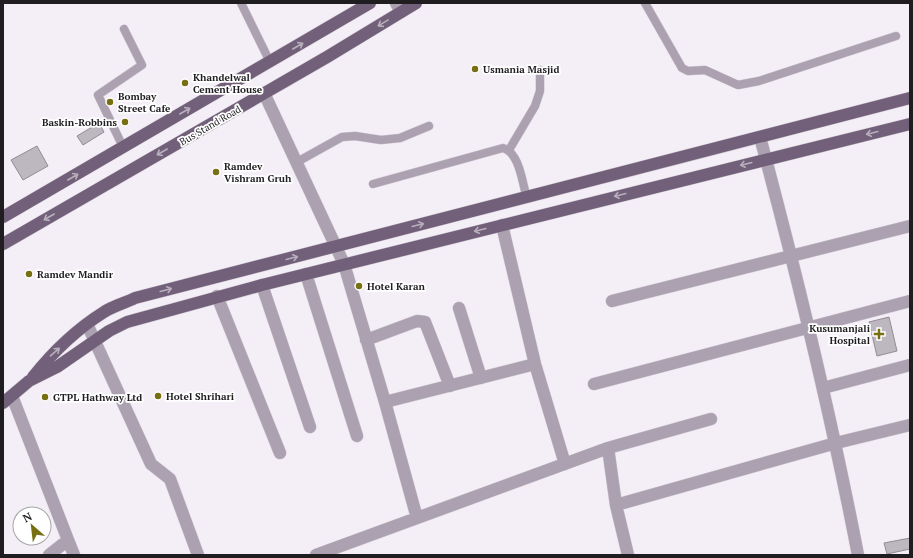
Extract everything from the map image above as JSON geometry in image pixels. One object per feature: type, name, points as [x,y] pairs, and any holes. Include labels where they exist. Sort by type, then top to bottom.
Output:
[{"type":"main road","points":[[3,218],[370,3]]},
{"type":"main road","name":"Bus Stand Road","points":[[3,244],[264,93],[399,7],[416,3]]},
{"type":"main road","points":[[29,382],[48,358],[87,324],[105,311],[135,298],[910,98]]},
{"type":"main road","points":[[7,400],[29,382],[57,367],[95,340],[127,322],[217,296],[502,224],[910,124]]},
{"type":"street","points":[[264,93],[337,246],[344,264],[418,518]]},
{"type":"street","points":[[760,137],[792,257],[836,443],[858,555]]},
{"type":"street","points":[[502,224],[535,364],[565,464]]},
{"type":"street","points":[[612,301],[792,257],[910,226]]},
{"type":"street","points":[[306,274],[357,436]]},
{"type":"street","points":[[262,285],[310,427]]},
{"type":"street","points":[[217,296],[280,453]]},
{"type":"street","points":[[594,384],[910,301]]},
{"type":"street","points":[[459,308],[481,378]]},
{"type":"street","points":[[366,340],[417,321],[426,322],[450,386]]},
{"type":"street","points":[[87,324],[151,464],[170,479],[198,555]]},
{"type":"street","points":[[385,402],[535,364]]},
{"type":"street","points":[[823,388],[910,365]]},
{"type":"street","points":[[7,400],[74,555]]},
{"type":"street","points":[[316,555],[332,552],[418,518],[608,448],[711,418]]},
{"type":"street","points":[[616,505],[836,443],[910,425]]},
{"type":"street","points":[[608,448],[616,505],[628,555]]},
{"type":"street","points":[[49,555],[68,540]]},
{"type":"lane","points":[[241,3],[270,62]]},
{"type":"lane","points":[[645,3],[682,68],[688,71],[705,70],[738,85],[754,82],[896,36]]},
{"type":"lane","points":[[124,29],[142,65],[98,95],[124,147]]},
{"type":"lane","points":[[509,150],[535,106],[540,91],[540,70]]},
{"type":"lane","points":[[297,162],[342,138],[355,136],[381,140],[400,138],[429,126]]},
{"type":"lane","points":[[373,184],[503,148],[509,150],[515,157],[527,198]]},
{"type":"building","points":[[99,123],[104,132],[83,145],[77,136]]},
{"type":"building","points":[[37,146],[48,166],[23,180],[11,160]]},
{"type":"building","points":[[889,317],[897,351],[877,356],[869,322]]},
{"type":"building","points":[[910,538],[910,549],[887,554],[884,543]]},
{"type":"place","name":"Usmania Masjid","points":[[475,69]]},
{"type":"place","name":"Khandelwal Cement House","points":[[185,83]]},
{"type":"place","name":"Bombay Street Cafe","points":[[110,102]]},
{"type":"place","name":"Baskin-Robbins","points":[[125,122]]},
{"type":"place","name":"Ramdev Vishram Gruh","points":[[216,172]]},
{"type":"place","name":"Ramdev Mandir","points":[[29,274]]},
{"type":"place","name":"Hotel Karan","points":[[359,286]]},
{"type":"place","name":"Kusumanjali Hospital","points":[[879,334]]},
{"type":"place","name":"Hotel Shrihari","points":[[158,396]]},
{"type":"place","name":"GTPL Hathway Ltd","points":[[45,397]]}]
